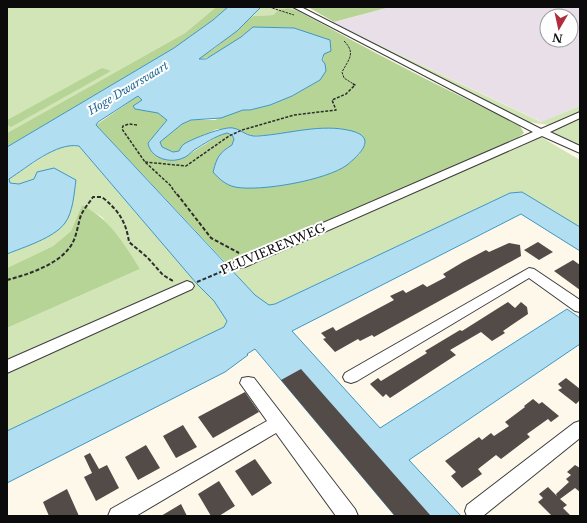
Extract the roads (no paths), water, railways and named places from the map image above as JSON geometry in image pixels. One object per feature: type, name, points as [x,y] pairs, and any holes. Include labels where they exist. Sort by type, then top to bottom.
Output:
[{"type":"street","points":[[296,7],[540,132],[551,135],[580,150]]},
{"type":"street","name":"PLUVIERENWEG","points":[[245,262],[580,115]]},
{"type":"street","points":[[540,132],[544,137],[580,158]]},
{"type":"street","points":[[351,377],[529,272],[580,307]]},
{"type":"street","points":[[7,367],[187,286]]},
{"type":"street","points":[[248,383],[348,516]]},
{"type":"street","points":[[118,516],[278,423]]},
{"type":"street","points":[[474,511],[580,428]]},
{"type":"water","name":"Hoge Dwarsvaart","points":[[228,7],[261,7],[237,31],[199,59],[206,59],[241,37],[253,27],[294,28],[330,40],[331,51],[324,54],[322,60],[325,64],[326,71],[320,80],[292,96],[270,105],[250,110],[243,110],[221,118],[191,120],[182,124],[160,142],[162,147],[173,152],[179,151],[183,145],[194,139],[208,133],[229,128],[233,128],[254,136],[329,128],[352,131],[360,134],[364,138],[364,147],[352,161],[347,165],[325,175],[293,184],[260,188],[235,187],[223,181],[213,172],[219,156],[224,150],[232,145],[234,139],[232,135],[227,133],[218,136],[194,150],[187,156],[178,160],[167,160],[161,158],[152,153],[148,143],[167,120],[158,113],[135,109],[133,106],[142,100],[138,96],[98,122],[96,125],[255,295],[269,305],[275,304],[510,193],[522,192],[580,227],[580,251],[521,214],[292,331],[380,428],[567,309],[580,318],[580,344],[409,460],[461,516],[395,516],[255,349],[225,372],[7,483],[7,431],[224,327],[227,321],[214,301],[197,284],[79,146],[61,148],[42,156],[9,179],[10,183],[19,184],[34,179],[37,172],[54,168],[76,180],[73,203],[68,219],[65,223],[46,238],[7,254],[7,147],[174,48],[213,20]]}]
